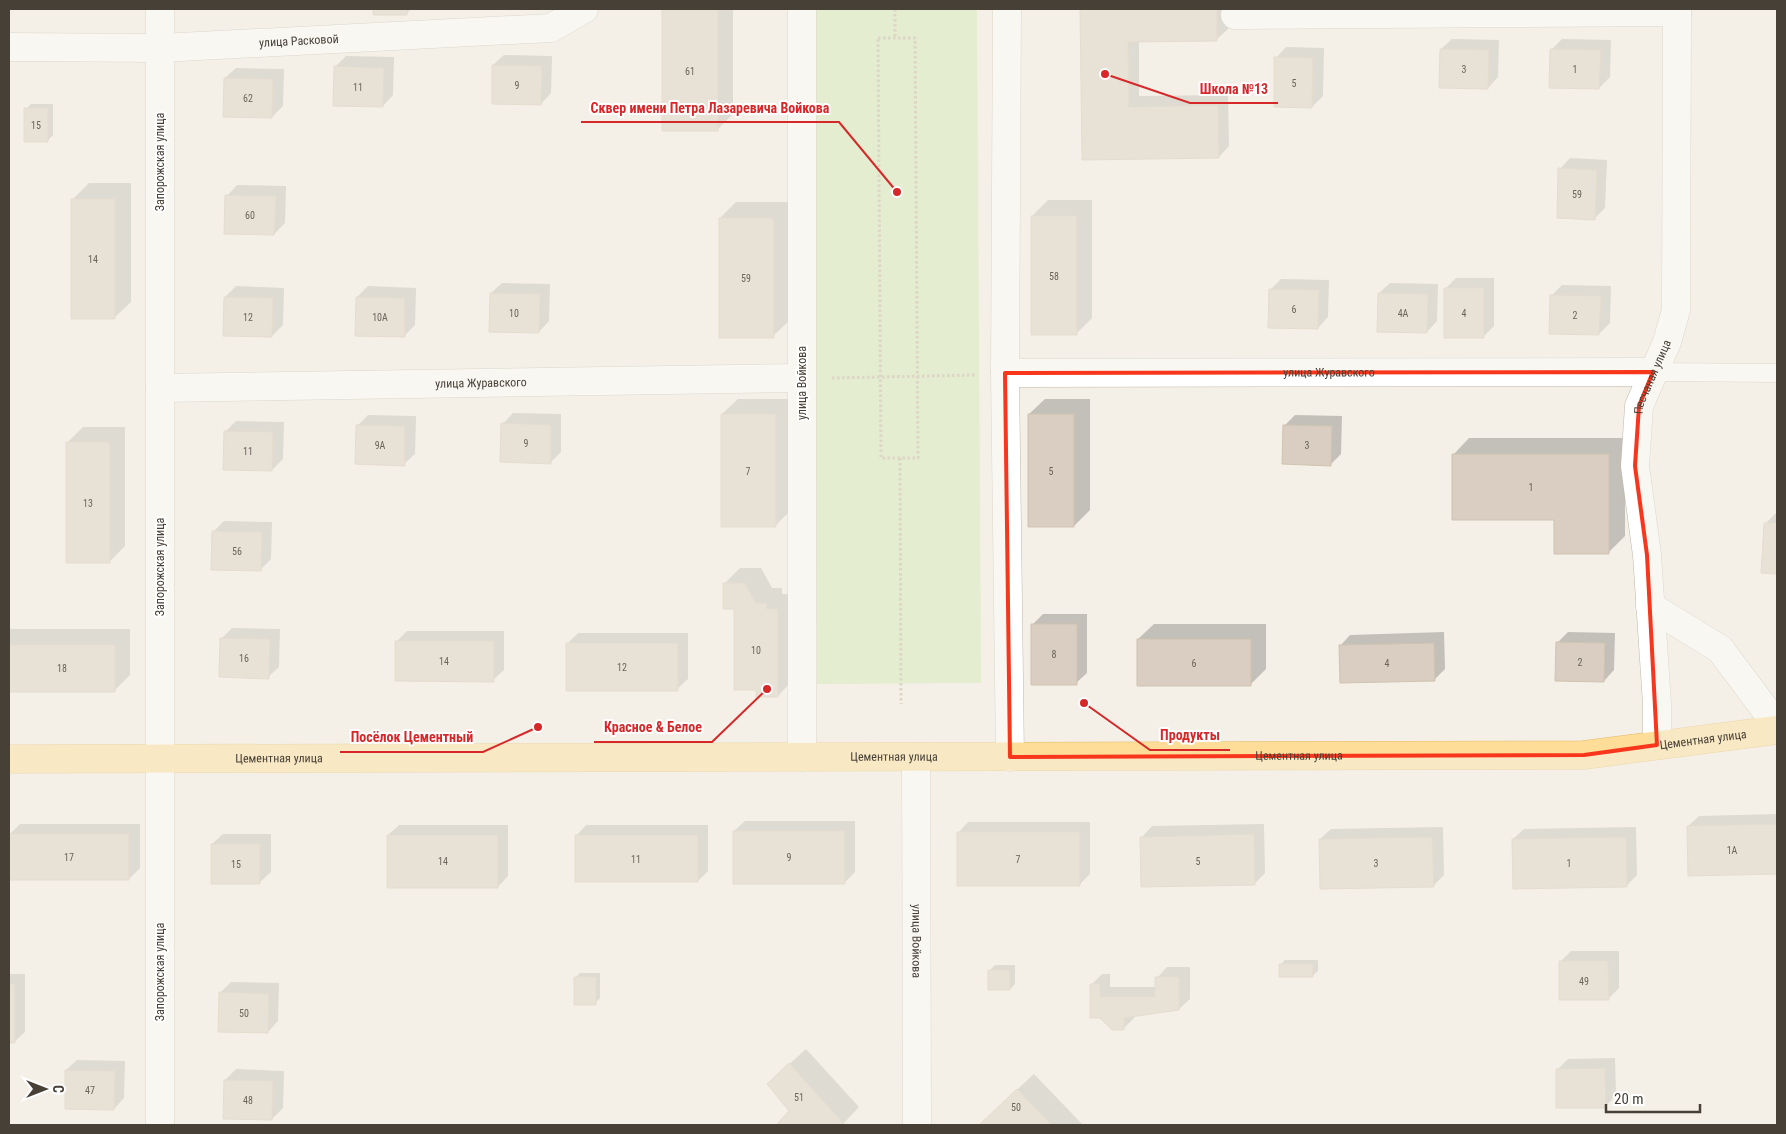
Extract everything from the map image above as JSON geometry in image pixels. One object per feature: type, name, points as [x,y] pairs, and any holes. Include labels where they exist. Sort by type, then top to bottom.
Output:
[{"type":"main road","name":"Цементная улица","points":[[9,759],[1584,755],[1777,730]]},
{"type":"street","name":"Запорожская улица","points":[[160,9],[160,1125]]},
{"type":"street","name":"улица Расковой","points":[[9,47],[160,48],[550,28],[584,9]]},
{"type":"street","name":"улица Войкова","points":[[802,9],[802,757]]},
{"type":"street","points":[[1007,9],[1005,372],[1010,757]]},
{"type":"street","points":[[1235,12],[1677,11]]},
{"type":"street","name":"Песчаная улица","points":[[1657,745],[1657,704],[1647,555],[1636,466],[1639,406],[1667,342],[1676,310],[1677,11]]},
{"type":"street","name":"улица Журавского","points":[[1005,372],[1653,372]]},
{"type":"street","name":"улица Журавского","points":[[160,388],[802,378]]},
{"type":"street","points":[[1650,606],[1720,648],[1777,725]]},
{"type":"street","name":"улица Войкова","points":[[916,757],[917,1125]]},
{"type":"lane","points":[[1653,372],[1777,373]]},
{"type":"path","points":[[895,9],[896,38]]},
{"type":"path","points":[[878,38],[915,38],[917,376],[918,458],[881,458],[878,38]]},
{"type":"path","points":[[802,378],[980,375],[1005,372]]},
{"type":"path","points":[[900,458],[901,704]]},
{"type":"highlighted area","points":[[1653,372],[1639,406],[1635,466],[1647,555],[1657,745],[1584,755],[1010,757],[1005,373]]},
{"type":"green space","points":[[814,9],[977,9],[981,683],[817,684]]},
{"type":"building","points":[[373,9],[407,9],[407,15],[373,15]]},
{"type":"building","points":[[1080,9],[1217,9],[1217,41],[1128,42],[1129,107],[1218,105],[1219,158],[1082,160]]},
{"type":"building","points":[[662,10],[718,10],[718,131],[662,131]]},
{"type":"building","points":[[1440,49],[1489,50],[1488,89],[1439,88]]},
{"type":"building","points":[[1550,49],[1601,50],[1599,89],[1549,88]]},
{"type":"building","points":[[1274,57],[1313,58],[1312,108],[1274,107]]},
{"type":"building","points":[[492,65],[542,66],[541,105],[492,104]]},
{"type":"building","points":[[334,66],[384,68],[383,107],[333,106]]},
{"type":"building","points":[[224,78],[273,79],[272,118],[223,117]]},
{"type":"building","points":[[24,108],[48,108],[48,142],[24,142]]},
{"type":"building","points":[[1558,168],[1597,170],[1595,220],[1557,218]]},
{"type":"building","points":[[225,195],[276,196],[274,235],[224,234]]},
{"type":"building","points":[[71,199],[115,199],[115,319],[71,319]]},
{"type":"building","points":[[1031,216],[1077,216],[1077,335],[1031,335]]},
{"type":"building","points":[[719,218],[774,218],[774,338],[719,338]]},
{"type":"building","points":[[1444,288],[1484,288],[1484,338],[1444,338]]},
{"type":"building","points":[[1269,289],[1319,290],[1318,329],[1268,328]]},
{"type":"building","points":[[490,293],[540,294],[539,333],[489,332]]},
{"type":"building","points":[[1378,293],[1428,294],[1427,333],[1377,332]]},
{"type":"building","points":[[1550,295],[1601,296],[1599,335],[1549,334]]},
{"type":"building","points":[[224,297],[273,298],[272,337],[223,336]]},
{"type":"building","points":[[356,297],[405,298],[405,337],[355,336]]},
{"type":"building","points":[[721,414],[776,414],[776,527],[721,527]]},
{"type":"building","points":[[1028,414],[1074,414],[1074,527],[1028,527]]},
{"type":"building","points":[[501,423],[551,425],[551,464],[500,462]]},
{"type":"building","points":[[356,425],[405,426],[405,466],[355,464]]},
{"type":"building","points":[[1283,425],[1332,426],[1331,466],[1282,464]]},
{"type":"building","points":[[224,431],[273,432],[272,471],[223,470]]},
{"type":"building","points":[[66,442],[110,442],[110,563],[66,563]]},
{"type":"building","points":[[1452,454],[1609,454],[1609,554],[1554,554],[1554,520],[1452,520]]},
{"type":"building","points":[[1764,523],[1777,523],[1777,574],[1761,573]]},
{"type":"building","points":[[212,531],[262,532],[261,571],[211,570]]},
{"type":"building","points":[[723,583],[745,583],[756,603],[767,603],[767,609],[778,609],[778,697],[756,697],[756,690],[734,690],[734,609],[723,609]]},
{"type":"building","points":[[1031,624],[1077,624],[1077,685],[1031,685]]},
{"type":"building","points":[[220,638],[270,639],[269,679],[219,677]]},
{"type":"building","points":[[1137,639],[1251,639],[1251,686],[1137,686]]},
{"type":"building","points":[[395,641],[494,641],[494,682],[395,681]]},
{"type":"building","points":[[1556,642],[1605,643],[1604,682],[1555,681]]},
{"type":"building","points":[[566,643],[678,643],[678,691],[566,691]]},
{"type":"building","points":[[1434,643],[1435,681],[1340,683],[1339,645]]},
{"type":"building","points":[[9,645],[115,645],[115,692],[9,692]]},
{"type":"building","points":[[1777,824],[1777,874],[1688,876],[1687,826]]},
{"type":"building","points":[[733,831],[845,831],[845,884],[733,884]]},
{"type":"building","points":[[957,832],[1080,832],[1080,886],[957,886]]},
{"type":"building","points":[[9,834],[129,834],[129,880],[9,880]]},
{"type":"building","points":[[1254,834],[1255,885],[1141,887],[1140,837]]},
{"type":"building","points":[[387,835],[498,835],[498,888],[387,888]]},
{"type":"building","points":[[575,835],[698,835],[698,882],[575,882]]},
{"type":"building","points":[[1432,837],[1434,887],[1320,889],[1319,839]]},
{"type":"building","points":[[1626,837],[1627,887],[1513,889],[1512,839]]},
{"type":"building","points":[[211,844],[260,844],[260,884],[211,884]]},
{"type":"building","points":[[1559,961],[1608,961],[1609,1000],[1559,1000]]},
{"type":"building","points":[[1279,964],[1313,964],[1313,977],[1279,977]]},
{"type":"building","points":[[988,970],[1010,970],[1010,990],[988,990]]},
{"type":"building","points":[[574,977],[596,977],[596,1005],[574,1005]]},
{"type":"building","points":[[1155,977],[1179,977],[1179,1010],[1124,1018],[1124,1030],[1112,1030],[1100,1018],[1090,1018],[1090,984],[1100,984],[1100,997],[1155,997]]},
{"type":"building","points":[[9,984],[15,984],[15,1043],[9,1043]]},
{"type":"building","points":[[219,992],[269,994],[268,1033],[218,1032]]},
{"type":"building","points":[[789,1063],[843,1125],[776,1125],[789,1111],[767,1084]]},
{"type":"building","points":[[1605,1068],[1606,1108],[1556,1108],[1556,1069]]},
{"type":"building","points":[[65,1070],[115,1071],[114,1110],[65,1109]]},
{"type":"building","points":[[224,1080],[273,1081],[272,1120],[223,1119]]},
{"type":"building","points":[[1017,1089],[1052,1125],[979,1125]]},
{"type":"place","name":"Школа №13","points":[[1105,74]]},
{"type":"place","name":"Сквер имени Петра Лазаревича Войкова","points":[[897,192]]},
{"type":"place","name":"Красное & Белое","points":[[767,689]]},
{"type":"place","name":"Продукты","points":[[1084,703]]},
{"type":"place","name":"Посёлок Цементный","points":[[538,727]]}]
